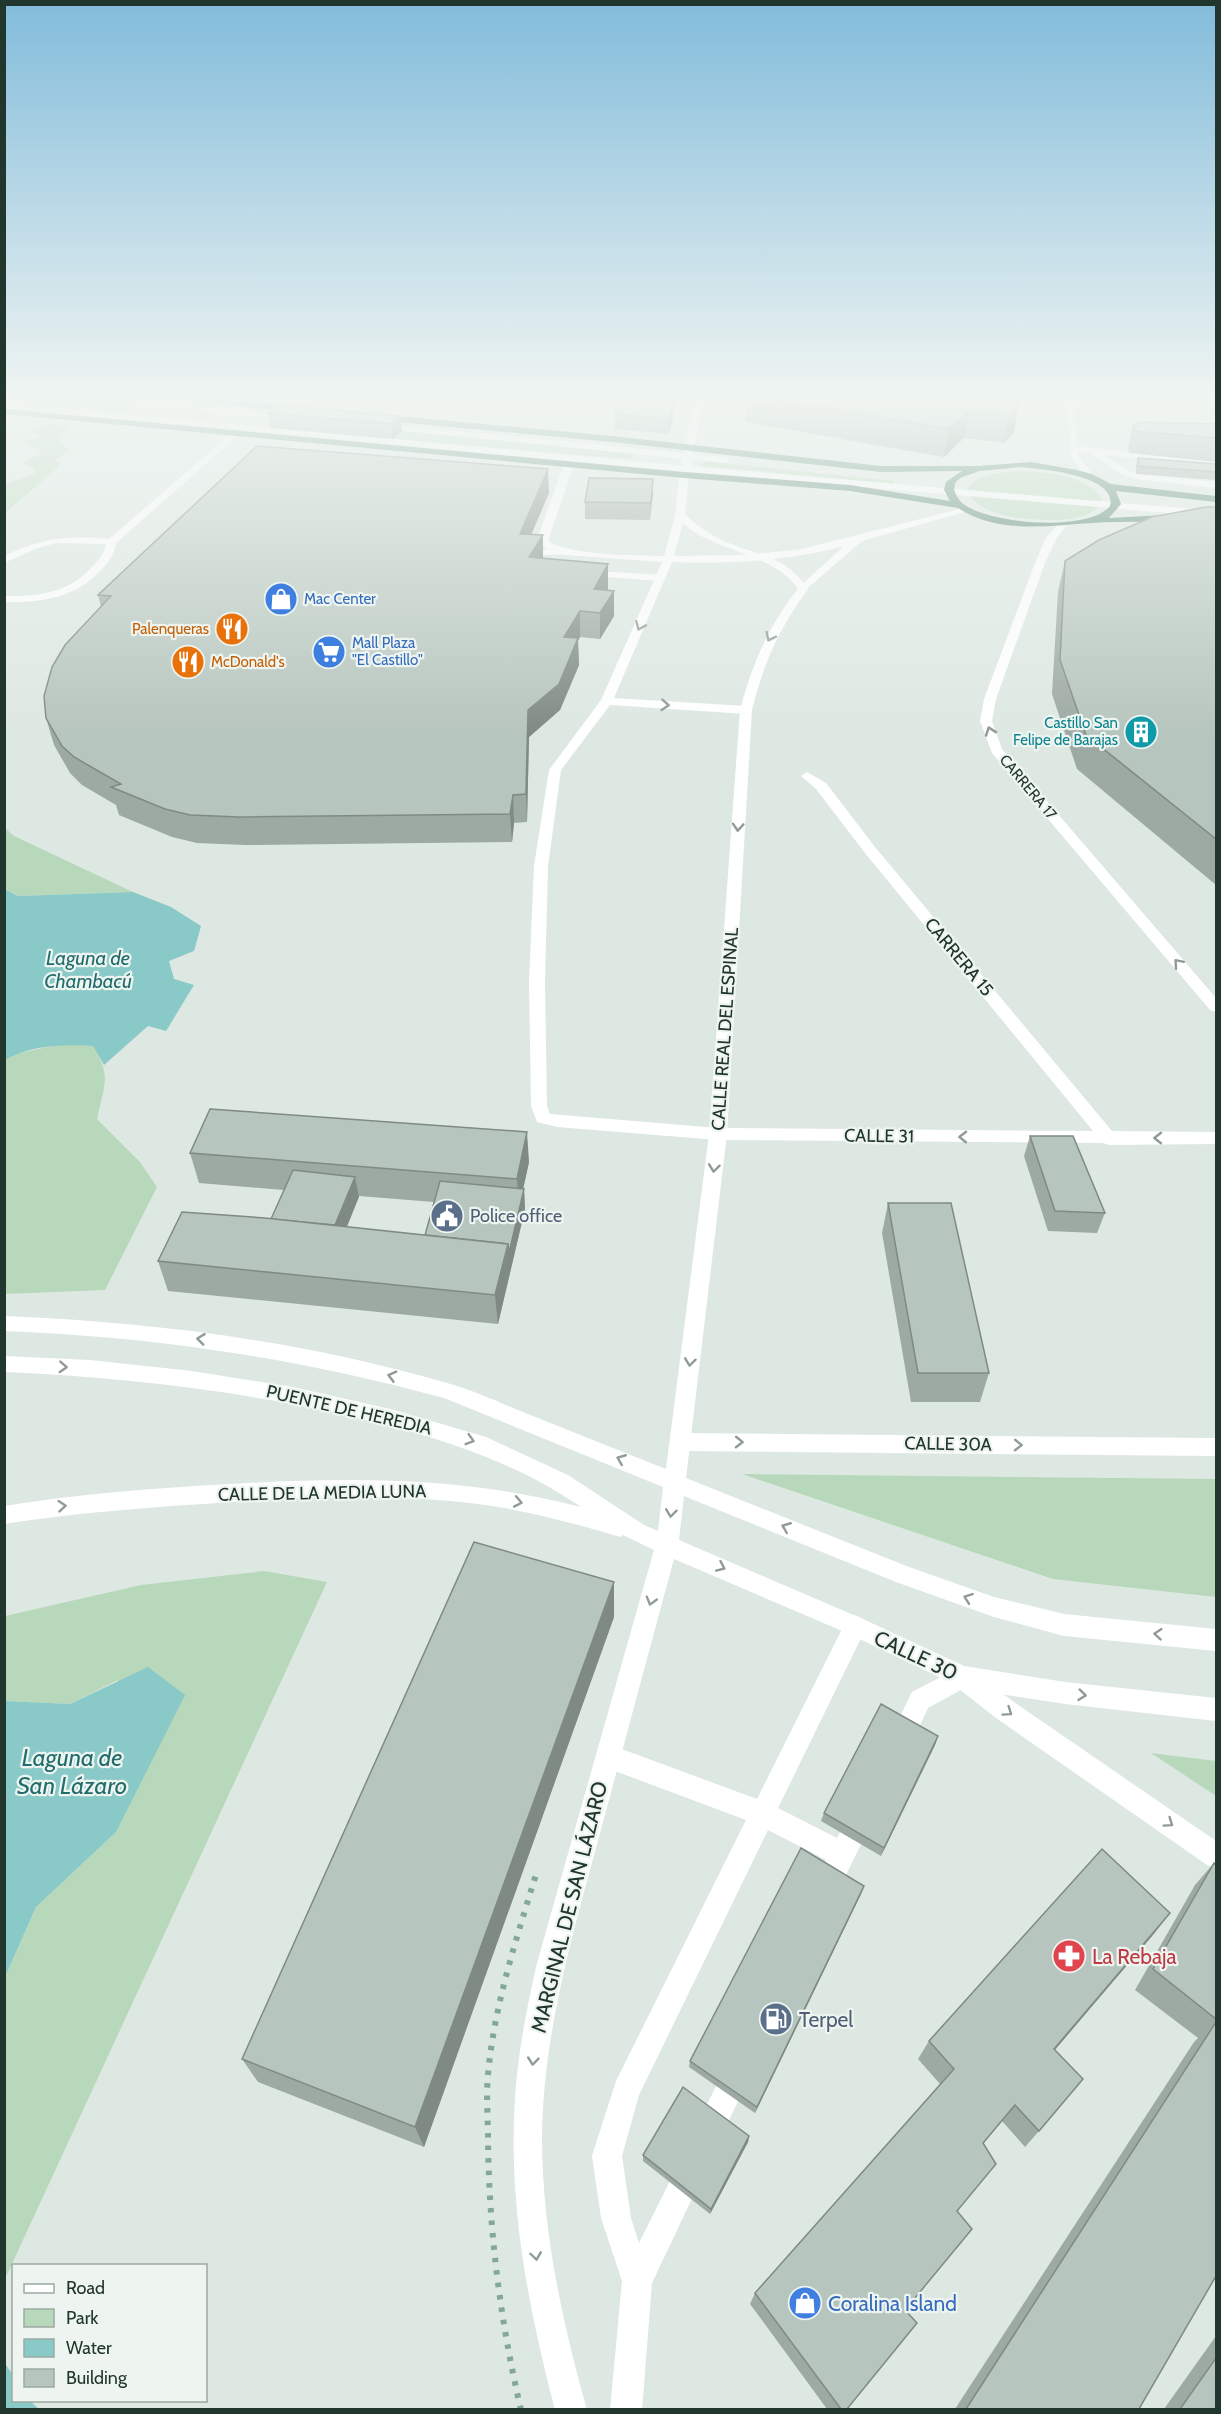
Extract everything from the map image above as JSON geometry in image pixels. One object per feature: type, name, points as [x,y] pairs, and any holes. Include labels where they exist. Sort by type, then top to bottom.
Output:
[{"type":"highway","points":[[972,511],[1010,523],[1061,526],[1087,522],[1166,518],[1216,520]]},
{"type":"highway","points":[[1087,522],[1106,515],[1110,511]]},
{"type":"main road","points":[[4,560],[33,546],[62,538],[111,542],[147,511]]},
{"type":"main road","name":"CALLE REAL DEL ESPINAL","points":[[552,511],[543,542],[566,552],[668,560],[717,561],[765,558],[824,548],[955,511]]},
{"type":"main road","points":[[681,511],[668,560],[607,701],[746,710]]},
{"type":"main road","points":[[1201,511],[1216,512]]},
{"type":"main road","name":"CALLE REAL DEL ESPINAL","points":[[680,516],[709,538],[765,558],[791,572],[803,589]]},
{"type":"main road","name":"CARRERA 17","points":[[1061,526],[1051,538],[1040,563],[990,699],[986,721],[996,750],[1216,1007]]},
{"type":"main road","name":"CALLE REAL DEL ESPINAL","points":[[675,1481],[718,1134],[746,710],[753,680],[768,639],[803,589],[829,562],[858,539]]},
{"type":"main road","points":[[4,599],[39,598],[70,590],[95,571],[111,550],[111,542]]},
{"type":"main road","points":[[509,553],[566,552]]},
{"type":"main road","points":[[621,571],[662,575]]},
{"type":"main road","points":[[572,572],[662,575]]},
{"type":"main road","name":"CALLE 31","points":[[607,701],[555,770],[541,866],[537,982],[539,1106],[543,1118],[718,1134],[1109,1139],[1216,1138]]},
{"type":"main road","name":"CARRERA 15","points":[[807,776],[820,786],[877,859],[1109,1139]]},
{"type":"main road","points":[[4,1323],[135,1331],[222,1342],[361,1368],[448,1391],[904,1575],[994,1607],[1064,1625],[1216,1640]]},
{"type":"main road","name":"PUENTE DE HEREDIA","points":[[4,1364],[90,1368],[192,1379],[293,1395],[394,1418],[479,1443],[530,1466],[560,1481],[636,1532],[667,1544]]},
{"type":"main road","name":"CALLE 30A","points":[[680,1442],[1216,1447]]},
{"type":"main road","name":"MARGINAL DE SAN LÁZARO","points":[[571,2409],[550,2336],[536,2254],[528,2174],[529,2099],[537,2028],[551,1963],[667,1544],[675,1481]]},
{"type":"main road","name":"CALLE DE LA MEDIA LUNA","points":[[4,1515],[45,1508],[164,1497],[282,1490],[397,1488],[478,1495],[557,1510],[636,1532]]},
{"type":"main road","name":"CALLE 30","points":[[667,1544],[855,1626],[962,1677],[1065,1693],[1216,1710]]},
{"type":"main road","points":[[637,2281],[616,2218],[607,2156],[627,2091],[855,1626]]},
{"type":"main road","points":[[886,1768],[920,1700],[962,1677],[1005,1710],[1216,1856]]},
{"type":"main road","points":[[608,1756],[763,1814],[842,1854]]},
{"type":"main road","points":[[816,1908],[871,1798]]},
{"type":"main road","points":[[626,2409],[637,2281],[746,2054]]},
{"type":"green space","points":[[992,511],[1094,511],[1089,514],[1064,520],[1031,519]]},
{"type":"green space","points":[[4,827],[14,836],[133,892],[17,896],[5,888]]},
{"type":"green space","points":[[61,1044],[93,1046],[103,1066],[105,1081],[97,1119],[140,1162],[157,1187],[105,1290],[5,1294],[4,1060],[15,1054]]},
{"type":"green space","points":[[742,1474],[1216,1479],[1216,1597],[1053,1579]]},
{"type":"green space","points":[[264,1571],[327,1582],[5,2279],[5,1977],[36,1907],[116,1832],[118,1680],[70,1704],[5,1701],[5,1616],[141,1585]]},
{"type":"green space","points":[[1151,1753],[1216,1761],[1216,1796]]},
{"type":"water","name":"Laguna de Chambacú","points":[[4,888],[17,896],[133,892],[171,907],[201,926],[194,951],[169,961],[174,979],[194,985],[166,1031],[148,1026],[104,1065],[93,1046],[82,1045],[36,1048],[5,1060]]},
{"type":"water","name":"Laguna de San Lázaro","points":[[148,1667],[185,1695],[116,1832],[36,1907],[5,1977],[5,1701],[70,1704]]},
{"type":"water","points":[[4,2362],[12,2374],[12,2402],[31,2402],[39,2409],[5,2409]]},
{"type":"building","name":"Mall Plaza \"El Castillo\"","points":[[188,511],[530,511],[520,534],[543,535],[529,557],[608,564],[594,589],[614,591],[600,613],[580,611],[564,637],[578,638],[559,684],[528,710],[526,794],[513,795],[510,814],[239,817],[190,815],[165,809],[111,787],[121,784],[74,757],[62,746],[46,718],[44,696],[52,667],[65,645],[111,596],[98,595]]},
{"type":"building","name":"Castillo San Felipe de Barajas","points":[[1186,511],[1216,511],[1216,839],[1086,735],[1060,660],[1065,561],[1099,540],[1152,517]]},
{"type":"building","points":[[210,1109],[527,1132],[517,1179],[190,1153]]},
{"type":"building","points":[[1030,1136],[1073,1136],[1105,1213],[1055,1211]]},
{"type":"building","points":[[293,1170],[355,1177],[335,1225],[271,1219]]},
{"type":"building","points":[[440,1181],[524,1189],[509,1253],[508,1244],[425,1235]]},
{"type":"building","points":[[888,1203],[951,1203],[989,1373],[918,1373]]},
{"type":"building","points":[[182,1212],[265,1218],[508,1244],[495,1295],[158,1261]]},
{"type":"building","points":[[474,1542],[614,1582],[415,2127],[242,2059]]},
{"type":"building","points":[[881,1704],[938,1736],[884,1848],[824,1813]]},
{"type":"building","points":[[801,1848],[864,1886],[757,2107],[690,2061]]},
{"type":"building","points":[[1102,1849],[1170,1913],[1054,2049],[1083,2079],[1039,2131],[1015,2105],[983,2143],[996,2164],[957,2211],[972,2229],[905,2310],[917,2323],[847,2409],[841,2409],[755,2293],[954,2069],[929,2041]]},
{"type":"building","points":[[1214,1863],[1216,1865],[1216,2019],[1153,1969]]},
{"type":"building","points":[[1216,2022],[1216,2276],[1139,2409],[966,2409]]},
{"type":"building","points":[[683,2087],[749,2136],[711,2209],[643,2155]]},
{"type":"building","points":[[1216,2358],[1216,2409],[1180,2409]]},
{"type":"place","name":"Mac Center","points":[[281,599]]},
{"type":"place","name":"Palenqueras","points":[[232,629]]},
{"type":"place","name":"Mall Plaza \"El Castillo\"","points":[[329,652]]},
{"type":"place","name":"McDonald's","points":[[188,662]]},
{"type":"place","name":"Castillo San Felipe de Barajas","points":[[1141,732]]},
{"type":"place","name":"Police office","points":[[447,1216]]},
{"type":"place","name":"La Rebaja","points":[[1069,1956]]},
{"type":"place","name":"Terpel","points":[[776,2019]]},
{"type":"place","name":"Coralina Island","points":[[805,2303]]}]
